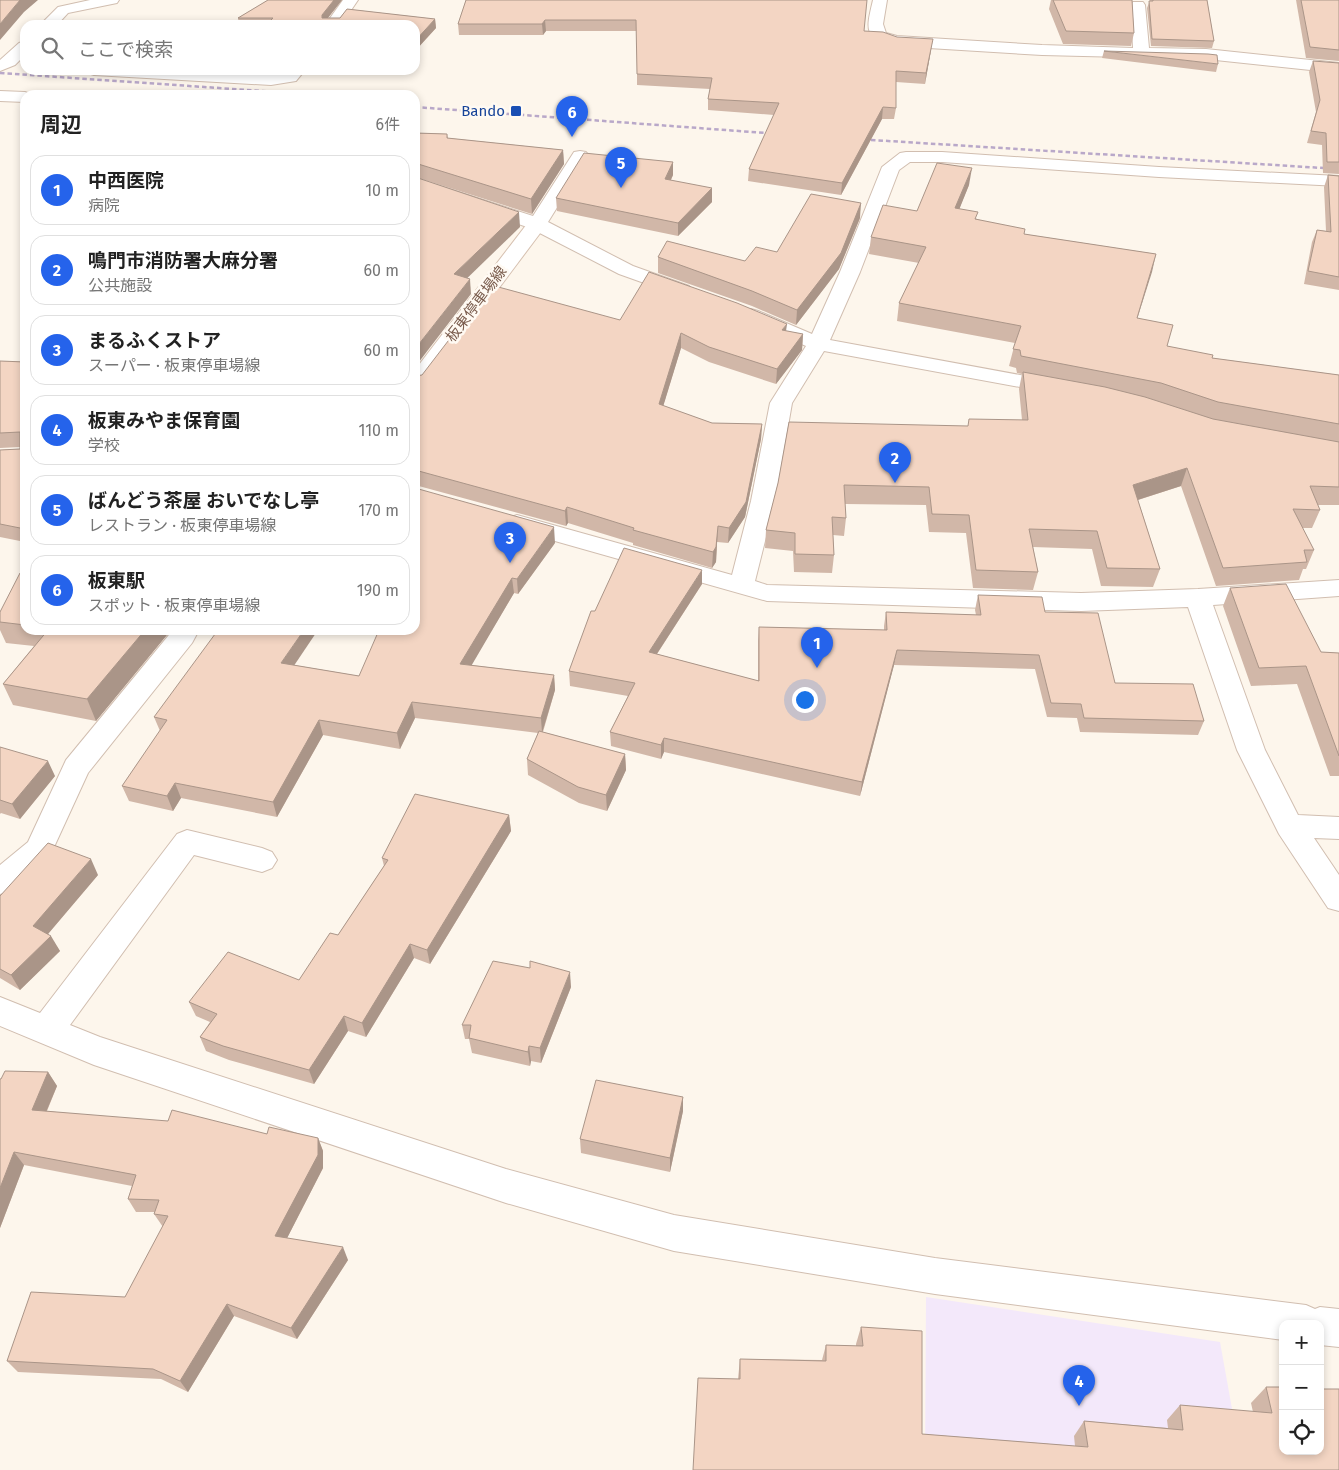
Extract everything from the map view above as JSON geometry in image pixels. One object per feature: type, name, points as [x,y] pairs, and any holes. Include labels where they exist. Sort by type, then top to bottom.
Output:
[{"type":"street","points":[[53,20],[63,10],[73,4],[112,0]]},
{"type":"street","points":[[336,20],[351,0]]},
{"type":"street","points":[[880,0],[876,24],[880,36],[896,41],[1042,50],[1142,51],[1215,55],[1339,68]]},
{"type":"street","points":[[1138,5],[1142,51]]},
{"type":"street","points":[[4,64],[20,50]]},
{"type":"street","points":[[4,64],[20,66]]},
{"type":"street","points":[[182,75],[271,80],[290,78],[293,75]]},
{"type":"street","points":[[0,96],[20,97]]},
{"type":"street","name":"板東停車場線","points":[[420,377],[537,224],[580,156]]},
{"type":"street","points":[[741,586],[763,501],[781,403],[818,344],[850,272],[891,166],[906,158],[942,157],[1159,172],[1339,181]]},
{"type":"street","points":[[420,186],[537,224],[626,270],[698,296]]},
{"type":"street","points":[[735,309],[818,344],[1081,393]]},
{"type":"street","points":[[492,515],[767,593],[1061,601],[1198,598],[1339,588]]},
{"type":"street","points":[[1198,598],[1251,750],[1289,826],[1339,899]]},
{"type":"street","points":[[0,882],[39,850],[76,768],[184,635]]},
{"type":"street","points":[[1289,826],[1339,828]]},
{"type":"street","points":[[46,1031],[187,842],[262,860]]},
{"type":"street","points":[[0,1011],[94,1050],[506,1186],[674,1233],[935,1276],[1279,1321]]},
{"type":"street","points":[[1324,1326],[1339,1328]]},
{"type":"shaded area","points":[[926,1297],[1220,1342],[1243,1470],[925,1470]]},
{"type":"building","points":[[0,0],[20,0],[0,24]]},
{"type":"building","points":[[268,0],[334,0],[322,15],[322,18],[340,18],[347,9],[435,19],[420,36],[420,20],[271,20],[273,18],[238,18]]},
{"type":"building","points":[[466,0],[867,0],[864,31],[883,32],[897,37],[933,39],[926,73],[896,71],[896,108],[883,107],[842,183],[749,169],[779,103],[708,99],[712,78],[637,74],[636,20],[545,20],[542,24],[458,24]]},
{"type":"building","points":[[1053,0],[1132,0],[1134,33],[1066,31]]},
{"type":"building","points":[[1207,0],[1214,41],[1152,39],[1149,1]]},
{"type":"building","points":[[1301,0],[1339,0],[1339,50],[1310,47]]},
{"type":"building","points":[[1104,51],[1217,55],[1218,64]]},
{"type":"building","points":[[1313,61],[1339,63],[1339,162],[1327,162],[1326,133],[1311,131],[1320,100]]},
{"type":"building","points":[[420,133],[447,134],[447,138],[563,150],[531,199],[420,165]]},
{"type":"building","points":[[584,153],[673,162],[665,179],[712,188],[678,223],[556,198]]},
{"type":"building","points":[[937,163],[972,168],[955,208],[978,212],[975,219],[1025,229],[1024,234],[1156,254],[1137,318],[1173,325],[1167,346],[1213,355],[1212,358],[1339,375],[1339,424],[1218,402],[1161,383],[1021,356],[1020,350],[1013,349],[1021,326],[899,303],[926,247],[871,237],[883,205],[917,211]]},
{"type":"building","points":[[1328,175],[1339,176],[1339,277],[1308,271],[1317,230],[1331,232]]},
{"type":"building","points":[[420,179],[519,212],[454,274],[470,279],[420,343]]},
{"type":"building","points":[[811,194],[861,203],[841,253],[797,310],[752,291],[658,257],[667,241],[745,261],[756,247],[777,252]]},
{"type":"building","points":[[649,272],[737,303],[787,324],[782,330],[803,334],[777,369],[709,347],[681,333],[659,404],[712,423],[762,424],[746,502],[729,528],[718,526],[716,547],[713,552],[633,530],[634,528],[567,507],[565,511],[420,471],[420,375],[491,285],[620,320]]},
{"type":"building","points":[[0,361],[20,362],[20,432],[0,433]]},
{"type":"building","points":[[1023,372],[1105,387],[1145,397],[1213,419],[1339,442],[1339,487],[1310,486],[1320,510],[1293,509],[1314,550],[1304,550],[1307,562],[1223,568],[1187,468],[1133,485],[1160,569],[1107,568],[1097,531],[1029,529],[1038,572],[976,570],[969,515],[932,514],[929,487],[844,485],[846,518],[832,517],[834,555],[795,554],[795,533],[766,530],[778,483],[789,422],[968,426],[969,419],[1028,420]]},
{"type":"building","points":[[20,449],[20,528],[0,524],[0,450]]},
{"type":"building","points":[[420,489],[554,527],[517,579],[512,578],[460,664],[554,675],[541,718],[412,702],[397,733],[319,720],[273,802],[175,783],[167,796],[122,786],[167,720],[154,717],[214,635],[301,635],[281,663],[359,676],[377,635],[420,635]]},
{"type":"building","points":[[624,548],[702,570],[649,652],[759,681],[759,627],[887,630],[886,612],[981,615],[978,595],[1042,597],[1045,612],[1098,613],[1115,683],[1193,684],[1204,721],[1084,718],[1081,704],[1051,703],[1039,655],[897,650],[862,782],[664,738],[661,745],[610,732],[635,683],[569,671],[591,611],[595,611]]},
{"type":"building","points":[[20,573],[20,624],[0,622],[0,612]]},
{"type":"building","points":[[1286,584],[1321,652],[1339,653],[1339,756],[1306,666],[1259,668],[1230,588]]},
{"type":"building","points":[[44,635],[141,635],[87,699],[3,684]]},
{"type":"building","points":[[539,731],[625,754],[606,795],[578,787],[527,759]]},
{"type":"building","points":[[0,747],[48,761],[12,804],[0,800]]},
{"type":"building","points":[[415,794],[509,815],[427,950],[410,944],[362,1023],[344,1016],[309,1070],[223,1046],[200,1037],[217,1014],[189,1002],[228,952],[299,980],[330,933],[338,935],[388,860],[382,858]]},
{"type":"building","points":[[48,843],[91,859],[33,926],[51,936],[11,975],[0,969],[0,896]]},
{"type":"building","points":[[493,961],[530,968],[530,961],[570,972],[540,1048],[529,1046],[528,1052],[469,1038],[471,1025],[462,1025]]},
{"type":"building","points":[[5,1071],[48,1072],[32,1110],[168,1121],[172,1110],[267,1134],[269,1127],[318,1138],[318,1155],[275,1236],[343,1247],[291,1328],[227,1304],[180,1381],[153,1369],[7,1361],[31,1292],[125,1297],[168,1216],[154,1214],[159,1200],[128,1199],[136,1175],[14,1152],[0,1188],[0,1079]]},
{"type":"building","points":[[596,1080],[683,1097],[670,1158],[580,1139]]},
{"type":"building","points":[[861,1327],[922,1331],[922,1434],[1088,1447],[1084,1421],[1183,1430],[1180,1405],[1272,1413],[1266,1387],[1279,1387],[1279,1455],[1324,1455],[1324,1389],[1339,1389],[1339,1470],[693,1470],[698,1378],[740,1379],[740,1359],[826,1361],[826,1345],[863,1346]]},
{"type":"railway","points":[[0,73],[20,74]]},
{"type":"railway","points":[[29,75],[248,90]]},
{"type":"railway","points":[[420,107],[779,134]]},
{"type":"railway","points":[[856,139],[1339,169]]},
{"type":"place","name":"Bando","points":[[516,111]]},
{"type":"place","name":"板東駅","points":[[572,137]]},
{"type":"place","name":"ばんどう茶屋 おいでなし亭","points":[[621,188]]},
{"type":"place","name":"鳴門市消防署大麻分署","points":[[895,483]]},
{"type":"place","name":"まるふくストア","points":[[510,563]]},
{"type":"place","name":"中西医院","points":[[817,668]]},
{"type":"place","name":"板東みやま保育園","points":[[1079,1406]]}]
